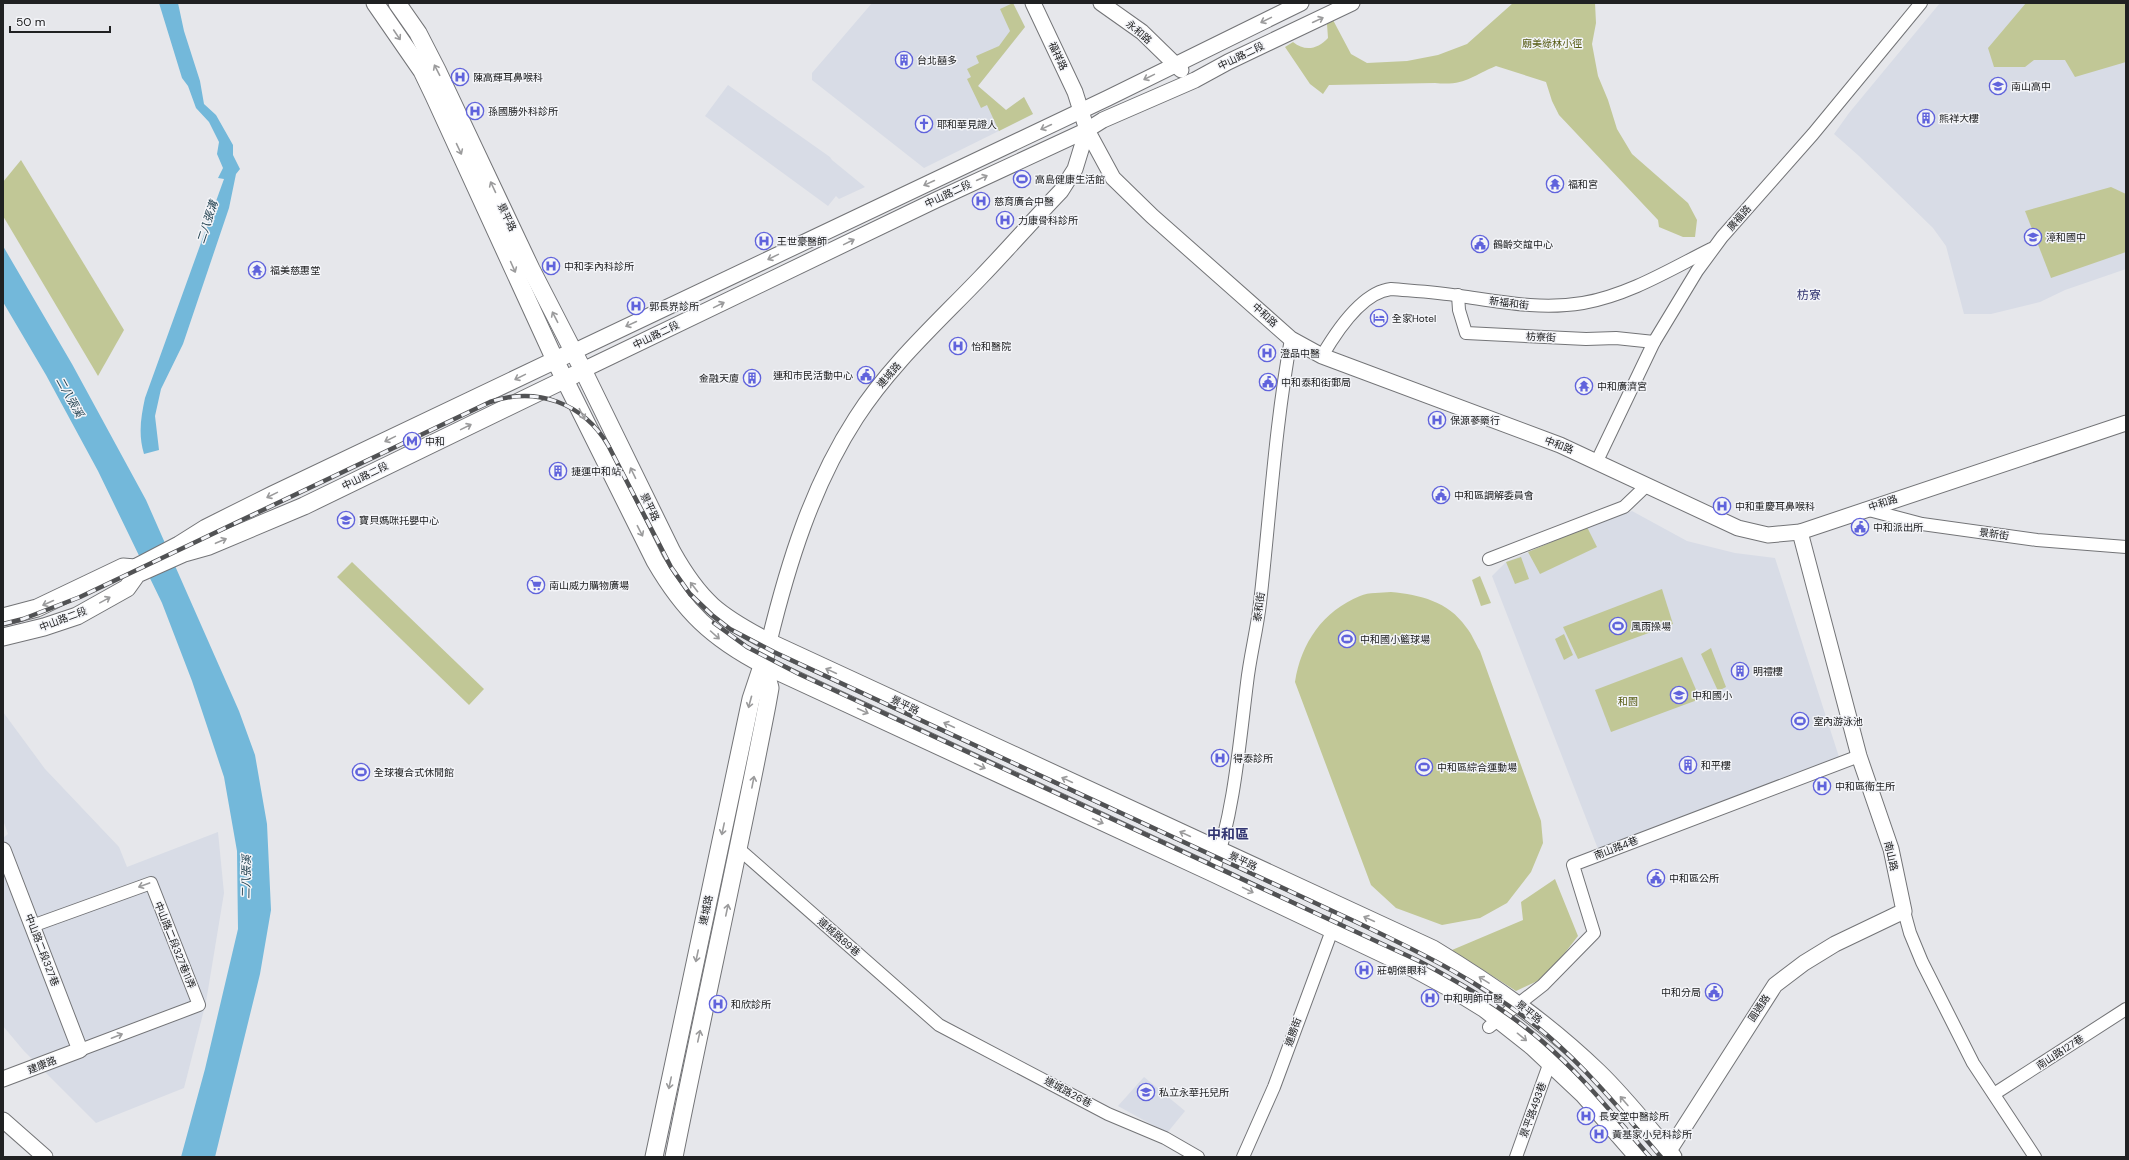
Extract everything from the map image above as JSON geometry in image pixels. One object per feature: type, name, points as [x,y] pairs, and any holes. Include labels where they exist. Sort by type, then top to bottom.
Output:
[{"type":"main road","name":"景平路","points":[[375,3],[422,71],[555,360],[655,561],[671,589],[688,610],[721,640],[764,665],[1213,873],[1414,969],[1459,993],[1494,1023],[1550,1062],[1583,1094],[1638,1157]]},
{"type":"main road","name":"景平路","points":[[397,3],[418,33],[437,70],[531,269],[583,370],[672,552],[687,578],[703,599],[733,623],[768,642],[1433,949],[1493,985],[1518,1003],[1600,1073],[1668,1155]]},
{"type":"main road","name":"中山路二段","points":[[3,637],[44,627],[77,616],[127,588],[136,571],[182,549],[206,528],[272,495],[573,352]]},
{"type":"main road","name":"中山路二段","points":[[182,549],[209,546],[304,506],[583,370]]},
{"type":"main road","name":"中山路二段","points":[[3,617],[37,608],[123,567],[136,571]]},
{"type":"main road","name":"連城路","points":[[654,1157],[751,699],[764,665],[768,642]]},
{"type":"main road","name":"連城路","points":[[674,1157],[712,973],[740,850],[770,688],[764,665]]},
{"type":"street","name":"福祥路","points":[[1033,3],[1075,92],[1081,110]]},
{"type":"street","name":"永和路","points":[[1101,3],[1142,32],[1174,65],[1195,80]]},
{"type":"street","name":"中山路二段","points":[[573,352],[1081,110],[1301,3]]},
{"type":"street","name":"中山路二段","points":[[583,370],[934,201],[1087,130],[1103,120],[1195,80],[1228,62],[1352,3]]},
{"type":"street","name":"廣福路","points":[[1597,461],[1654,342],[1697,271],[1921,3]]},
{"type":"street","name":"中和路","points":[[1081,110],[1087,130],[1113,178],[1152,216],[1291,339],[1322,356],[1560,445],[1738,528],[1768,535],[1800,532],[1864,509],[2126,423]]},
{"type":"street","name":"連城路","points":[[768,642],[781,593],[810,506],[824,475],[856,418],[883,380],[1061,191],[1075,168],[1087,130]]},
{"type":"street","name":"新福和街","points":[[1322,356],[1329,343],[1352,313],[1381,290],[1391,289],[1458,295],[1512,305],[1549,307],[1584,303],[1631,289],[1716,247]]},
{"type":"street","name":"枋寮街","points":[[1458,295],[1459,310],[1466,333],[1586,339],[1616,338],[1654,342]]},
{"type":"street","name":"泰和街","points":[[1213,873],[1221,850],[1237,767],[1247,681],[1260,604],[1270,494],[1291,339]]},
{"type":"street","points":[[1489,559],[1624,507],[1646,486]]},
{"type":"street","name":"景新街","points":[[1864,509],[1922,524],[2037,540],[2126,547]]},
{"type":"street","name":"南山路","points":[[1800,532],[1859,756],[1890,849],[1910,933],[1922,962],[1973,1063],[2035,1157]]},
{"type":"street","name":"南山路4巷","points":[[1494,1023],[1543,985],[1594,933],[1573,865],[1859,756]]},
{"type":"street","name":"中山路二段327巷","points":[[3,850],[80,1050]]},
{"type":"street","name":"連城路89巷","points":[[740,850],[939,1025]]},
{"type":"street","name":"中山路二段327巷11弄","points":[[32,926],[151,883],[200,1005],[80,1050]]},
{"type":"street","name":"連勝街","points":[[1242,1157],[1274,1087],[1340,906]]},
{"type":"street","name":"圓通路","points":[[1668,1155],[1775,985],[1804,963],[1835,944],[1904,911]]},
{"type":"street","name":"南山路127巷","points":[[1994,1094],[2126,1009]]},
{"type":"street","name":"連城路26巷","points":[[939,1025],[1108,1114],[1165,1138],[1198,1157]]},
{"type":"street","name":"建康路","points":[[3,1079],[80,1050]]},
{"type":"street","name":"景平路493巷","points":[[1516,1157],[1550,1062]]},
{"type":"street","points":[[3,1120],[45,1157]]},
{"type":"shaded area","points":[[872,3],[1013,3],[1025,27],[978,86],[1006,110],[1024,97],[1033,114],[924,168],[812,80],[812,73]]},
{"type":"shaded area","name":"南山高中","points":[[1940,3],[2126,3],[2126,269],[2065,290],[2040,302],[1991,314],[1964,314],[1946,246],[1933,228],[1859,156],[1834,134],[1849,113]]},
{"type":"shaded area","points":[[728,85],[830,157],[865,187],[839,199],[836,196],[828,206],[705,116]]},
{"type":"shaded area","name":"中和國小","points":[[1632,511],[1687,541],[1735,553],[1775,558],[1839,757],[1794,776],[1598,849],[1492,576],[1506,562],[1587,527]]},
{"type":"shaded area","points":[[3,712],[45,769],[119,847],[127,867],[218,832],[224,893],[206,1002],[184,1088],[96,1123],[24,1051],[3,1026],[3,838],[8,834],[3,820]]},
{"type":"shaded area","name":"私立永華托兒所","points":[[1144,1077],[1185,1111],[1167,1133],[1118,1106]]},
{"type":"green space","points":[[1013,3],[1025,27],[978,86],[1006,110],[1024,97],[1033,114],[999,131],[987,105],[981,108],[967,79],[971,77],[967,69],[979,63],[976,56],[999,46],[1010,31],[1000,9]]},
{"type":"green space","name":"廟美綠林小徑","points":[[1513,3],[1595,3],[1596,23],[1592,44],[1598,76],[1608,100],[1617,129],[1632,154],[1688,203],[1697,220],[1695,237],[1683,237],[1659,227],[1658,220],[1559,115],[1552,101],[1546,82],[1496,66],[1461,82],[1445,84],[1329,85],[1323,94],[1310,84],[1285,47],[1293,42],[1307,48],[1320,45],[1328,38],[1327,24],[1333,20],[1351,54],[1367,63],[1407,61],[1438,55],[1467,44]]},
{"type":"green space","points":[[2026,3],[2126,3],[2126,62],[2075,77],[2065,60],[2034,60],[2025,67],[1994,67],[1988,48]]},
{"type":"green space","points":[[21,160],[124,330],[98,376],[3,216],[3,182]]},
{"type":"green space","points":[[2111,187],[2126,194],[2126,252],[2051,278],[2025,211]]},
{"type":"green space","points":[[1587,527],[1597,547],[1540,574],[1528,552]]},
{"type":"green space","points":[[1521,557],[1529,579],[1515,584],[1506,562]]},
{"type":"green space","points":[[352,562],[484,689],[469,705],[337,577]]},
{"type":"green space","points":[[1480,576],[1491,603],[1481,606],[1472,580]]},
{"type":"green space","name":"風雨操場","points":[[1662,589],[1673,624],[1578,659],[1563,627]]},
{"type":"green space","name":"中和區綜合運動場","points":[[1391,592],[1412,595],[1442,605],[1459,618],[1470,633],[1480,651],[1541,821],[1543,843],[1531,872],[1507,903],[1480,918],[1442,925],[1396,908],[1371,885],[1295,682],[1302,654],[1308,642],[1316,630],[1335,610],[1360,596],[1371,593]]},
{"type":"green space","points":[[1564,634],[1573,655],[1564,660],[1555,639]]},
{"type":"green space","points":[[1711,648],[1726,687],[1718,691],[1701,654]]},
{"type":"green space","name":"和園","points":[[1682,657],[1700,699],[1611,732],[1595,690]]},
{"type":"green space","points":[[1555,879],[1578,936],[1546,977],[1516,991],[1452,950],[1523,920],[1521,902]]},
{"type":"water","points":[[159,3],[178,3],[184,31],[200,81],[204,104],[216,115],[233,145],[233,155],[240,169],[236,174],[229,208],[183,344],[161,389],[155,416],[159,450],[144,454],[141,439],[141,419],[145,398],[224,179],[218,178],[223,168],[217,154],[219,142],[209,122],[196,108],[188,86],[182,78]]},
{"type":"water","name":"二八張溪","points":[[3,246],[72,364],[146,500],[239,711],[255,755],[267,824],[271,910],[260,974],[215,1157],[181,1157],[205,1069],[238,929],[237,851],[224,777],[192,681],[162,603],[98,471],[46,375],[3,302]]},
{"type":"railway","points":[[3,624],[23,619],[80,597],[490,402],[525,396],[557,402],[586,418],[598,430],[608,445],[671,567],[690,594],[712,615],[730,629],[774,652],[1354,921],[1430,958],[1502,1001],[1547,1035],[1577,1063],[1606,1094],[1661,1157]]},
{"type":"railway","points":[[714,623],[747,647],[799,674],[1419,961],[1451,979],[1498,1007],[1528,1029],[1557,1054],[1598,1097],[1650,1157]]},
{"type":"place","name":"台北囍多","points":[[904,60]]},
{"type":"place","name":"陳高輝耳鼻喉科","points":[[460,77]]},
{"type":"place","name":"南山高中","points":[[1998,86]]},
{"type":"place","name":"孫國勝外科診所","points":[[475,111]]},
{"type":"place","name":"熊祥大樓","points":[[1926,118]]},
{"type":"place","name":"耶和華見證人","points":[[924,124]]},
{"type":"place","name":"高島健康生活館","points":[[1022,179]]},
{"type":"place","name":"福和宮","points":[[1555,184]]},
{"type":"place","name":"慈育廣合中醫","points":[[981,201]]},
{"type":"place","name":"力康骨科診所","points":[[1005,220]]},
{"type":"place","name":"漳和國中","points":[[2033,237]]},
{"type":"place","name":"王世豪醫師","points":[[764,241]]},
{"type":"place","name":"鶴齡交誼中心","points":[[1480,244]]},
{"type":"place","name":"中和李內科診所","points":[[551,266]]},
{"type":"place","name":"福美慈惠堂","points":[[257,270]]},
{"type":"place","name":"郭長界診所","points":[[636,306]]},
{"type":"place","name":"全家Hotel","points":[[1379,318]]},
{"type":"place","name":"怡和醫院","points":[[958,346]]},
{"type":"place","name":"澄品中醫","points":[[1267,353]]},
{"type":"place","name":"連和市民活動中心","points":[[866,375]]},
{"type":"place","name":"金融天廈","points":[[752,378]]},
{"type":"place","name":"中和泰和街郵局","points":[[1268,382]]},
{"type":"place","name":"中和廣濟宮","points":[[1584,386]]},
{"type":"place","name":"保源蔘藥行","points":[[1437,420]]},
{"type":"place","name":"中和","points":[[412,441]]},
{"type":"place","name":"捷運中和站","points":[[558,471]]},
{"type":"place","name":"中和區調解委員會","points":[[1441,495]]},
{"type":"place","name":"中和重慶耳鼻喉科","points":[[1722,506]]},
{"type":"place","name":"寶貝媽咪托嬰中心","points":[[346,520]]},
{"type":"place","name":"中和派出所","points":[[1860,527]]},
{"type":"place","name":"南山威力購物廣場","points":[[536,585]]},
{"type":"place","name":"風雨操場","points":[[1618,626]]},
{"type":"place","name":"中和國小籃球場","points":[[1347,639]]},
{"type":"place","name":"明禮樓","points":[[1740,671]]},
{"type":"place","name":"中和國小","points":[[1679,695]]},
{"type":"place","name":"室內游泳池","points":[[1800,721]]},
{"type":"place","name":"得泰診所","points":[[1220,758]]},
{"type":"place","name":"和平樓","points":[[1688,765]]},
{"type":"place","name":"中和區綜合運動場","points":[[1424,767]]},
{"type":"place","name":"全球複合式休閒館","points":[[361,772]]},
{"type":"place","name":"中和區衛生所","points":[[1822,786]]},
{"type":"place","name":"中和區公所","points":[[1656,878]]},
{"type":"place","name":"莊朝傑眼科","points":[[1364,970]]},
{"type":"place","name":"中和分局","points":[[1714,992]]},
{"type":"place","name":"中和明師中醫","points":[[1430,998]]},
{"type":"place","name":"和欣診所","points":[[718,1004]]},
{"type":"place","name":"私立永華托兒所","points":[[1146,1092]]},
{"type":"place","name":"長安堂中醫診所","points":[[1586,1116]]},
{"type":"place","name":"黃基家小兒科診所","points":[[1599,1134]]},
{"type":"district","name":"枋寮","points":[[1809,295]]},
{"type":"district","name":"中和區","points":[[1228,834]]},
{"type":"water label","name":"二八張溝","points":[[207,222]]}]
